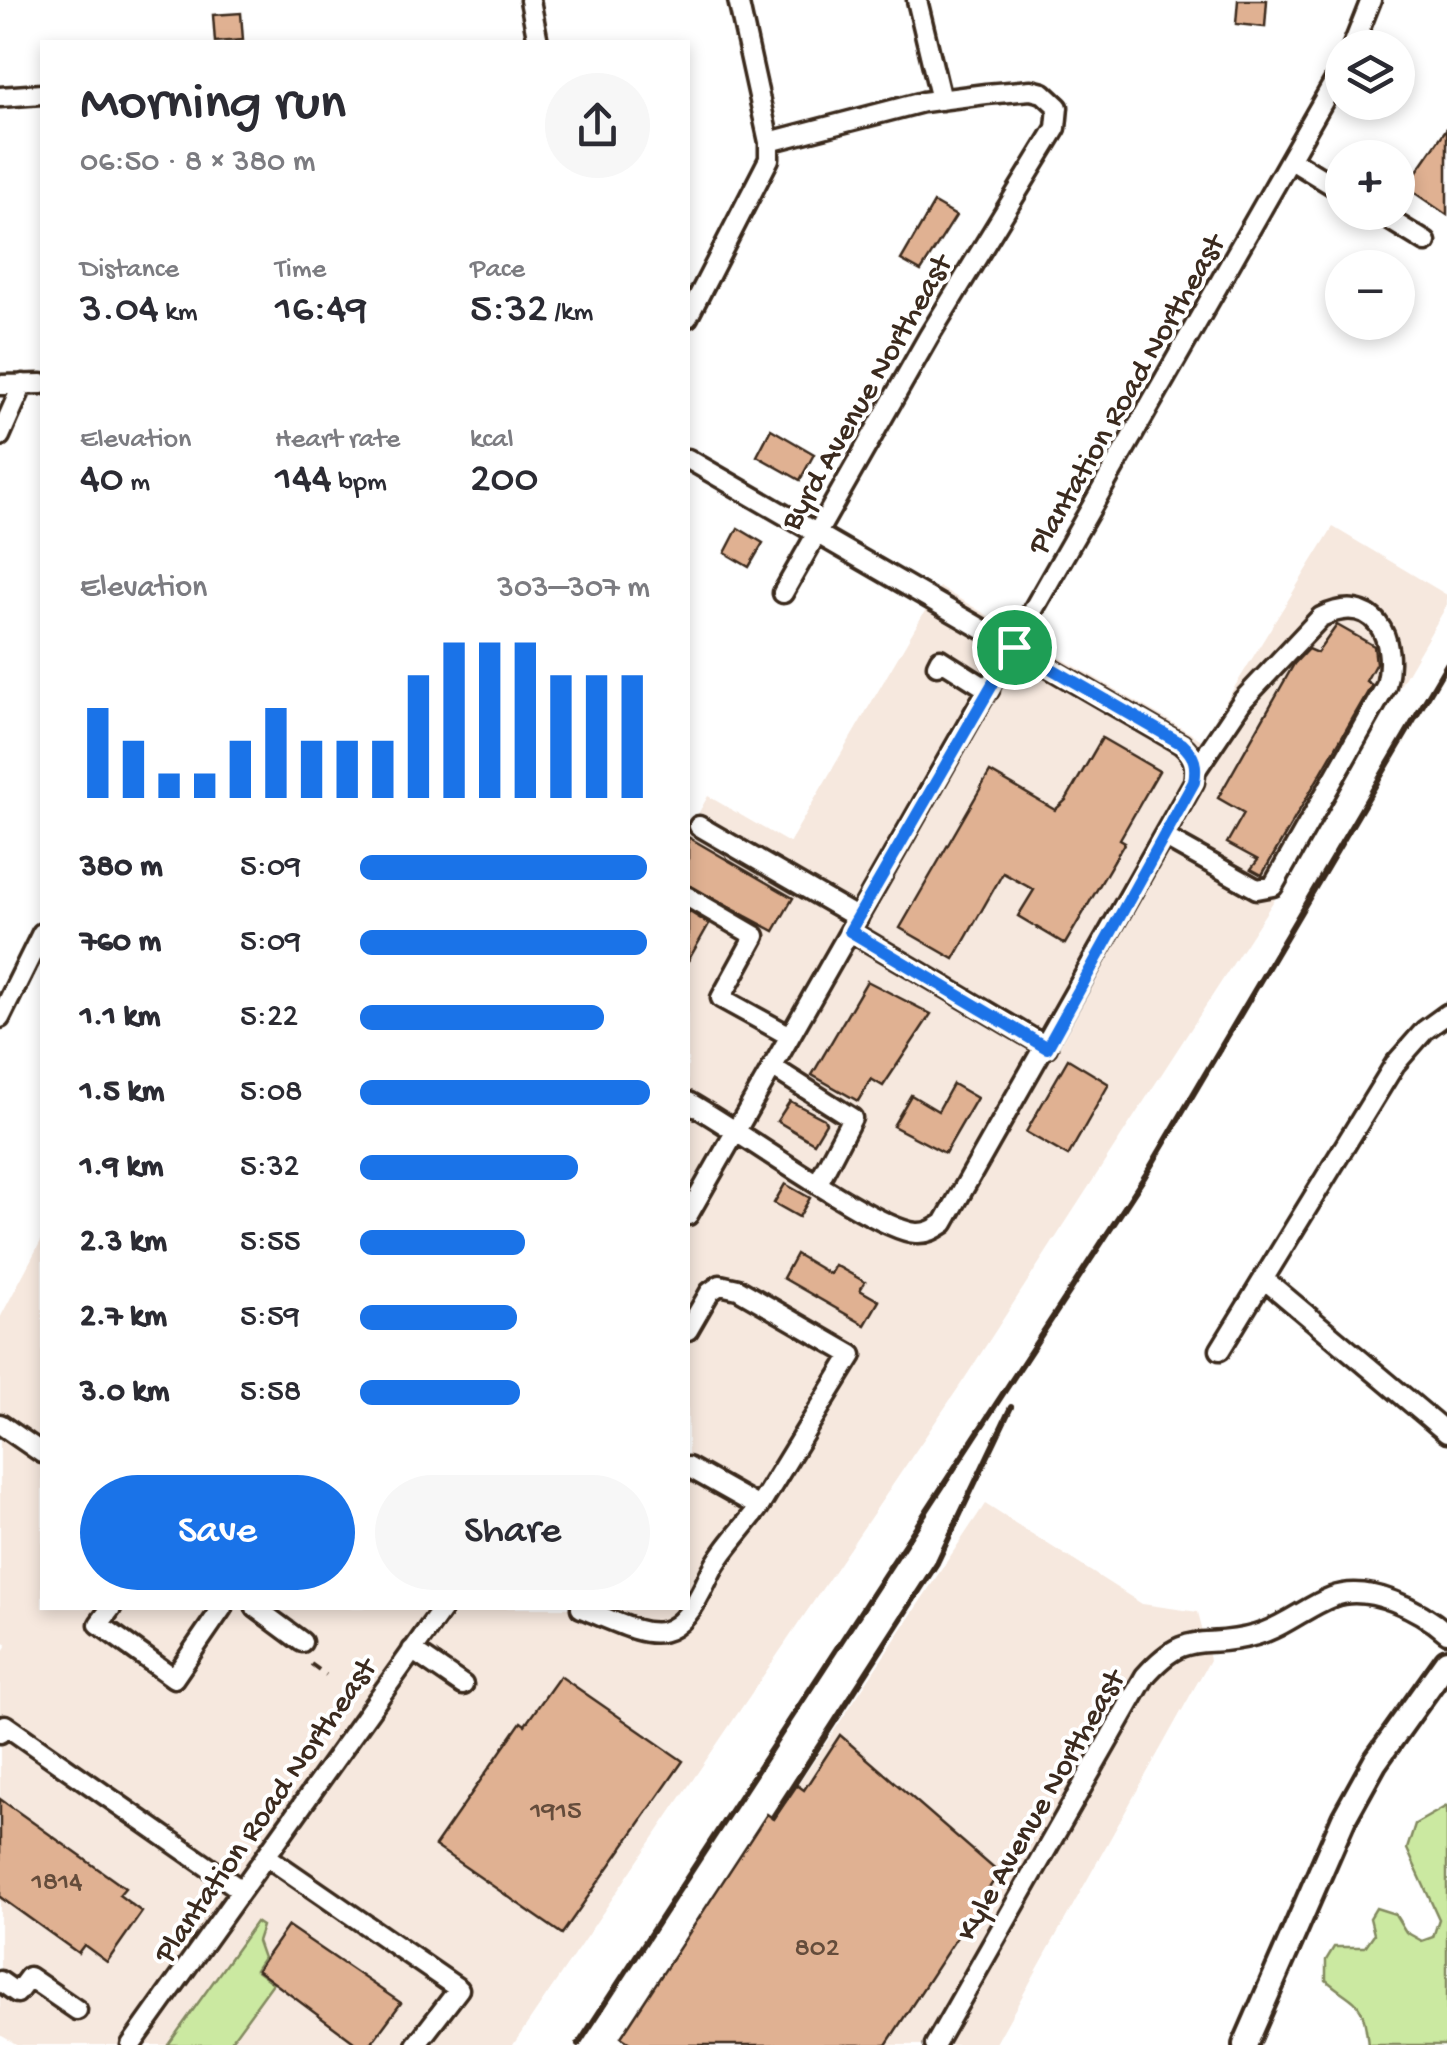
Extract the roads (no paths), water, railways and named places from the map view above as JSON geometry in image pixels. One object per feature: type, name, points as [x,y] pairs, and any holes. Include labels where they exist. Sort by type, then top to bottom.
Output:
[{"type":"main road","points":[[1245,2045],[1344,1818],[1375,1762],[1447,1661]]},
{"type":"street","points":[[530,0],[538,40]]},
{"type":"street","points":[[690,313],[766,170],[769,142],[738,0]]},
{"type":"street","points":[[769,142],[941,100],[918,0]]},
{"type":"street","points":[[1360,30],[1372,0]]},
{"type":"street","name":"Byrd Avenue Northeast","points":[[783,593],[1056,128],[1058,107],[1043,93],[1031,90],[941,100]]},
{"type":"street","points":[[0,96],[40,94]]},
{"type":"street","name":"Plantation Road Northeast","points":[[690,1212],[1325,100]]},
{"type":"street","points":[[1292,161],[1325,181]]},
{"type":"street","points":[[1407,230],[1426,242]]},
{"type":"street","points":[[0,436],[23,384]]},
{"type":"street","points":[[0,385],[40,384]]},
{"type":"street","points":[[690,460],[1182,744],[1194,758],[1196,770]]},
{"type":"street","points":[[690,1103],[818,1183],[911,1232],[932,1231],[944,1223],[1047,1048],[1164,838],[1196,770],[1242,700],[1321,617],[1335,610],[1363,614],[1390,640],[1393,660],[1386,686],[1272,886],[1257,890],[1164,838]]},
{"type":"street","points":[[937,666],[940,659],[990,690]]},
{"type":"street","points":[[699,826],[1047,1048]]},
{"type":"street","points":[[690,898],[755,936],[720,998],[790,1036]]},
{"type":"street","points":[[0,1018],[40,938]]},
{"type":"street","points":[[1220,1350],[1395,1064],[1425,1030],[1447,1014]]},
{"type":"street","points":[[772,1067],[852,1118],[818,1183]]},
{"type":"street","points":[[1264,1279],[1447,1433]]},
{"type":"street","points":[[586,1610],[640,1631],[664,1632],[694,1611],[710,1574],[759,1507],[852,1356],[738,1289],[720,1285],[710,1292],[690,1327]]},
{"type":"street","points":[[0,1424],[40,1452]]},
{"type":"street","points":[[690,1469],[759,1507]]},
{"type":"street","name":"Kyle Avenue Northeast","points":[[935,2045],[1135,1692],[1174,1647],[1257,1635],[1332,1597],[1347,1594],[1401,1605],[1447,1634]]},
{"type":"street","points":[[110,1610],[99,1624],[174,1678],[221,1610]]},
{"type":"street","points":[[259,1610],[302,1642]]},
{"type":"street","name":"Plantation Road Northeast","points":[[131,2045],[442,1610]]},
{"type":"street","points":[[412,1650],[463,1685]]},
{"type":"street","points":[[0,1732],[5,1726],[241,1890]]},
{"type":"street","points":[[266,1856],[458,1990],[416,2045]]},
{"type":"street","points":[[0,1981],[17,1992],[29,1977],[76,2010]]},
{"type":"railway","points":[[578,2045],[1145,1176],[1447,664]]},
{"type":"railway","points":[[773,1817],[937,1563],[1011,1407]]}]
